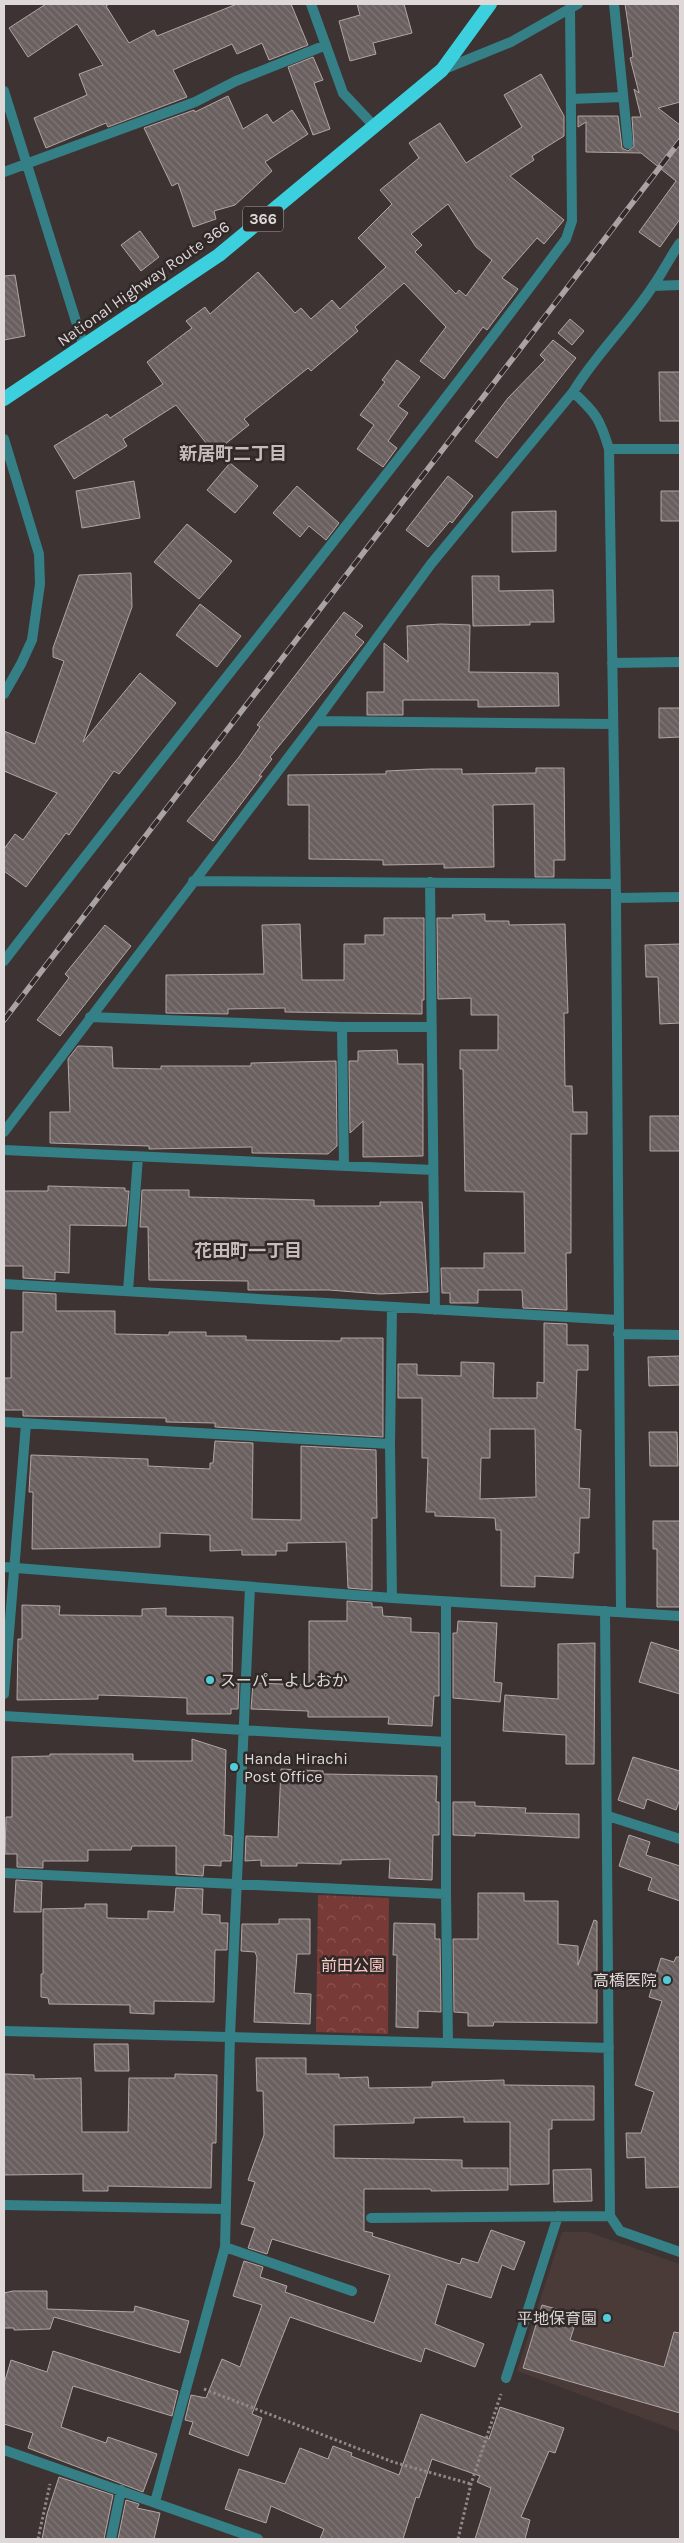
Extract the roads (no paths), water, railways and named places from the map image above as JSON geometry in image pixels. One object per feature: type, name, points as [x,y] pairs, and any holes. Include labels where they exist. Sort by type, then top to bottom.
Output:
[{"type":"highway","name":"National Highway Route 366","points":[[4,399],[219,255],[442,70],[490,4]]},
{"type":"street","points":[[311,4],[343,93],[375,127]]},
{"type":"street","points":[[614,4],[628,144]]},
{"type":"street","points":[[442,70],[511,42],[574,6]]},
{"type":"street","points":[[4,961],[107,826],[338,538],[566,239],[572,221],[571,99],[574,6]]},
{"type":"street","points":[[4,172],[195,102],[236,82],[326,45]]},
{"type":"street","points":[[4,91],[84,347]]},
{"type":"street","points":[[571,99],[623,97]]},
{"type":"street","points":[[4,1132],[316,721],[431,564],[573,392],[587,368],[653,286],[680,243]]},
{"type":"street","points":[[653,286],[680,285]]},
{"type":"street","points":[[573,392],[591,408],[601,422],[609,449],[616,898],[621,1612]]},
{"type":"street","points":[[4,439],[39,554],[40,584],[32,640],[4,694]]},
{"type":"street","points":[[609,449],[680,449]]},
{"type":"street","points":[[612,663],[680,662]]},
{"type":"street","points":[[316,721],[613,724]]},
{"type":"street","points":[[193,881],[615,884]]},
{"type":"street","points":[[430,882],[435,1310]]},
{"type":"street","points":[[616,898],[680,896]]},
{"type":"street","points":[[90,1017],[342,1027],[431,1027]]},
{"type":"street","points":[[342,1027],[344,1165]]},
{"type":"street","points":[[4,1150],[433,1170]]},
{"type":"street","points":[[128,1291],[138,1157]]},
{"type":"street","points":[[4,1284],[618,1320]]},
{"type":"street","points":[[392,1308],[390,1444],[392,1598]]},
{"type":"street","points":[[618,1334],[680,1335]]},
{"type":"street","points":[[4,1422],[390,1444]]},
{"type":"street","points":[[4,1694],[9,1567],[26,1424]]},
{"type":"street","points":[[9,1567],[446,1602],[680,1616]]},
{"type":"street","points":[[155,2502],[225,2247],[230,2036],[250,1587]]},
{"type":"street","points":[[446,1602],[448,2044]]},
{"type":"street","points":[[605,1611],[610,2216],[620,2231],[680,2252]]},
{"type":"street","points":[[4,1716],[446,1742]]},
{"type":"street","points":[[608,1816],[680,1840]]},
{"type":"street","points":[[4,1873],[446,1894]]},
{"type":"street","points":[[4,2031],[609,2048]]},
{"type":"street","points":[[4,2205],[225,2209]]},
{"type":"street","points":[[506,2378],[558,2216]]},
{"type":"street","points":[[371,2218],[610,2216]]},
{"type":"street","points":[[225,2247],[352,2291]]},
{"type":"street","points":[[4,2450],[258,2539]]},
{"type":"street","points":[[112,2539],[121,2490]]},
{"type":"street","points":[[226,2539],[228,2528]]},
{"type":"railway","points":[[4,1020],[680,141]]},
{"type":"place","name":"スーパーよしおか","points":[[210,1680]]},
{"type":"place","name":"Handa Hirachi Post Office","points":[[234,1767]]},
{"type":"place","name":"高橋医院","points":[[667,1980]]},
{"type":"place","name":"平地保育園","points":[[607,2318]]},
{"type":"district","name":"新居町二丁目","points":[[233,454]]},
{"type":"district","name":"花田町一丁目","points":[[248,1251]]},
{"type":"park label","name":"前田公園","points":[[353,1965]]}]
